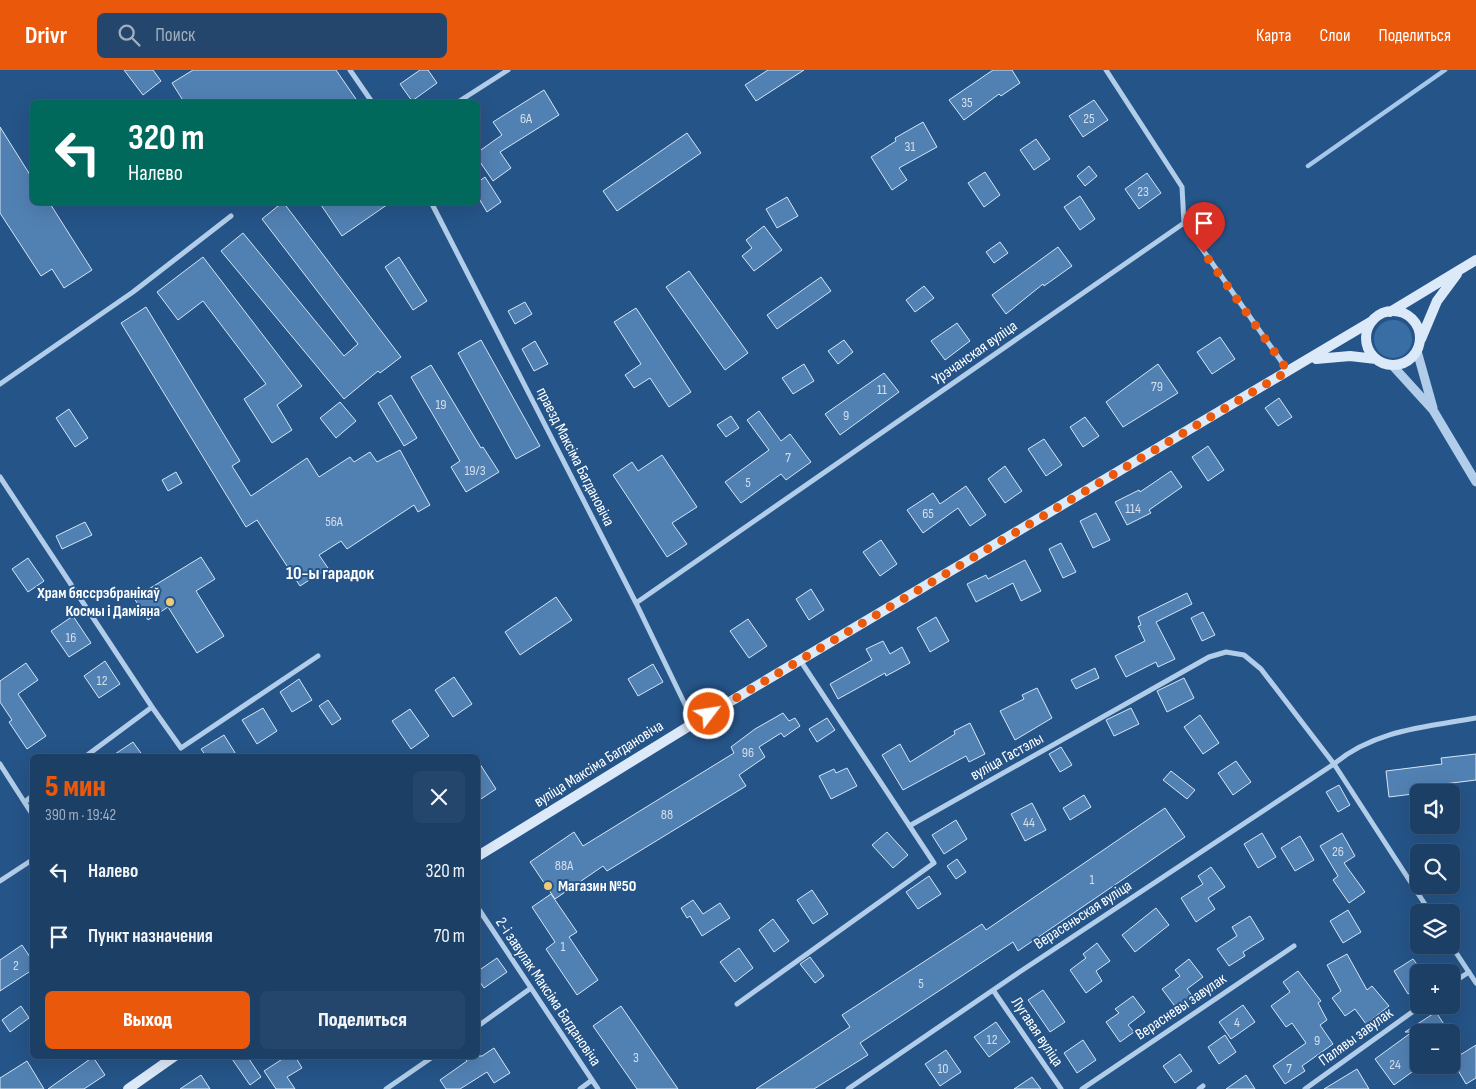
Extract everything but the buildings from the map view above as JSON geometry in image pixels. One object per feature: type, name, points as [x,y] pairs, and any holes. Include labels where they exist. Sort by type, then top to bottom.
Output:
[{"type":"main road","points":[[1462,268],[1437,301],[1418,347],[1409,360],[1392,365],[1376,359],[1371,354],[1366,341],[1366,334],[1372,321],[1380,315],[1390,312],[1462,268],[1476,260]]},
{"type":"main road","points":[[1390,312],[1402,313],[1412,320],[1419,330],[1418,347]]},
{"type":"main road","name":"вуліца Максіма Багдановіча","points":[[480,855],[694,723],[1372,321]]},
{"type":"main road","name":"вуліца Максіма Багдановіча","points":[[1305,361],[1328,356],[1376,359]]},
{"type":"main road","points":[[128,1089],[171,1059]]},
{"type":"street","points":[[350,70],[371,100]]},
{"type":"street","points":[[461,100],[508,70]]},
{"type":"street","points":[[1106,70],[1182,187],[1184,223],[1288,371]]},
{"type":"street","name":"праезд Максіма Багдановіча","points":[[432,205],[636,603],[694,723]]},
{"type":"street","points":[[0,384],[133,292],[230,216]]},
{"type":"street","name":"Урэчанская вуліца","points":[[636,603],[1184,223]]},
{"type":"street","points":[[1418,347],[1433,410]]},
{"type":"street","points":[[1392,365],[1433,410],[1476,482]]},
{"type":"street","points":[[0,477],[152,708],[181,748],[318,656]]},
{"type":"street","name":"вуліца Гастэлы","points":[[911,825],[1210,657],[1226,652],[1244,655],[1261,669],[1334,764],[1425,904]]},
{"type":"street","points":[[737,1004],[934,863],[911,825],[800,660]]},
{"type":"street","points":[[89,754],[152,708]]},
{"type":"street","name":"Верасеньская вуліца","points":[[848,1089],[993,990],[1334,764],[1350,750],[1367,741],[1412,729],[1476,718]]},
{"type":"street","points":[[0,764],[30,811]]},
{"type":"street","points":[[25,802],[30,798]]},
{"type":"street","points":[[0,881],[30,861]]},
{"type":"street","name":"2-і завулак Максіма Багдановіча","points":[[480,911],[598,1089]]},
{"type":"street","name":"Верасневы завулак","points":[[1082,1089],[1294,946]]},
{"type":"street","points":[[1457,954],[1476,983]]},
{"type":"street","points":[[1460,978],[1469,972]]},
{"type":"street","points":[[480,1025],[531,988]]},
{"type":"street","name":"Лугавая вуліца","points":[[993,990],[1061,1089]]},
{"type":"street","name":"Палявы завулак","points":[[1305,1089],[1410,1014]]},
{"type":"street","points":[[386,1089],[430,1059]]},
{"type":"street","points":[[580,1089],[592,1080]]},
{"type":"shaded area","points":[[1393,320],[1406,326],[1412,339],[1406,352],[1393,358],[1380,352],[1374,339],[1380,326]]},
{"type":"waterway","points":[[1308,166],[1445,70]]},
{"type":"place","name":"Храм бяссрэбранікаў Космы і Даміяна","points":[[170,602]]},
{"type":"place","name":"Магазин №50","points":[[548,886]]},
{"type":"district","name":"10-ы гарадок","points":[[330,573]]},
{"type":"route","points":[[709,714],[1288,371],[1204,253]]}]
